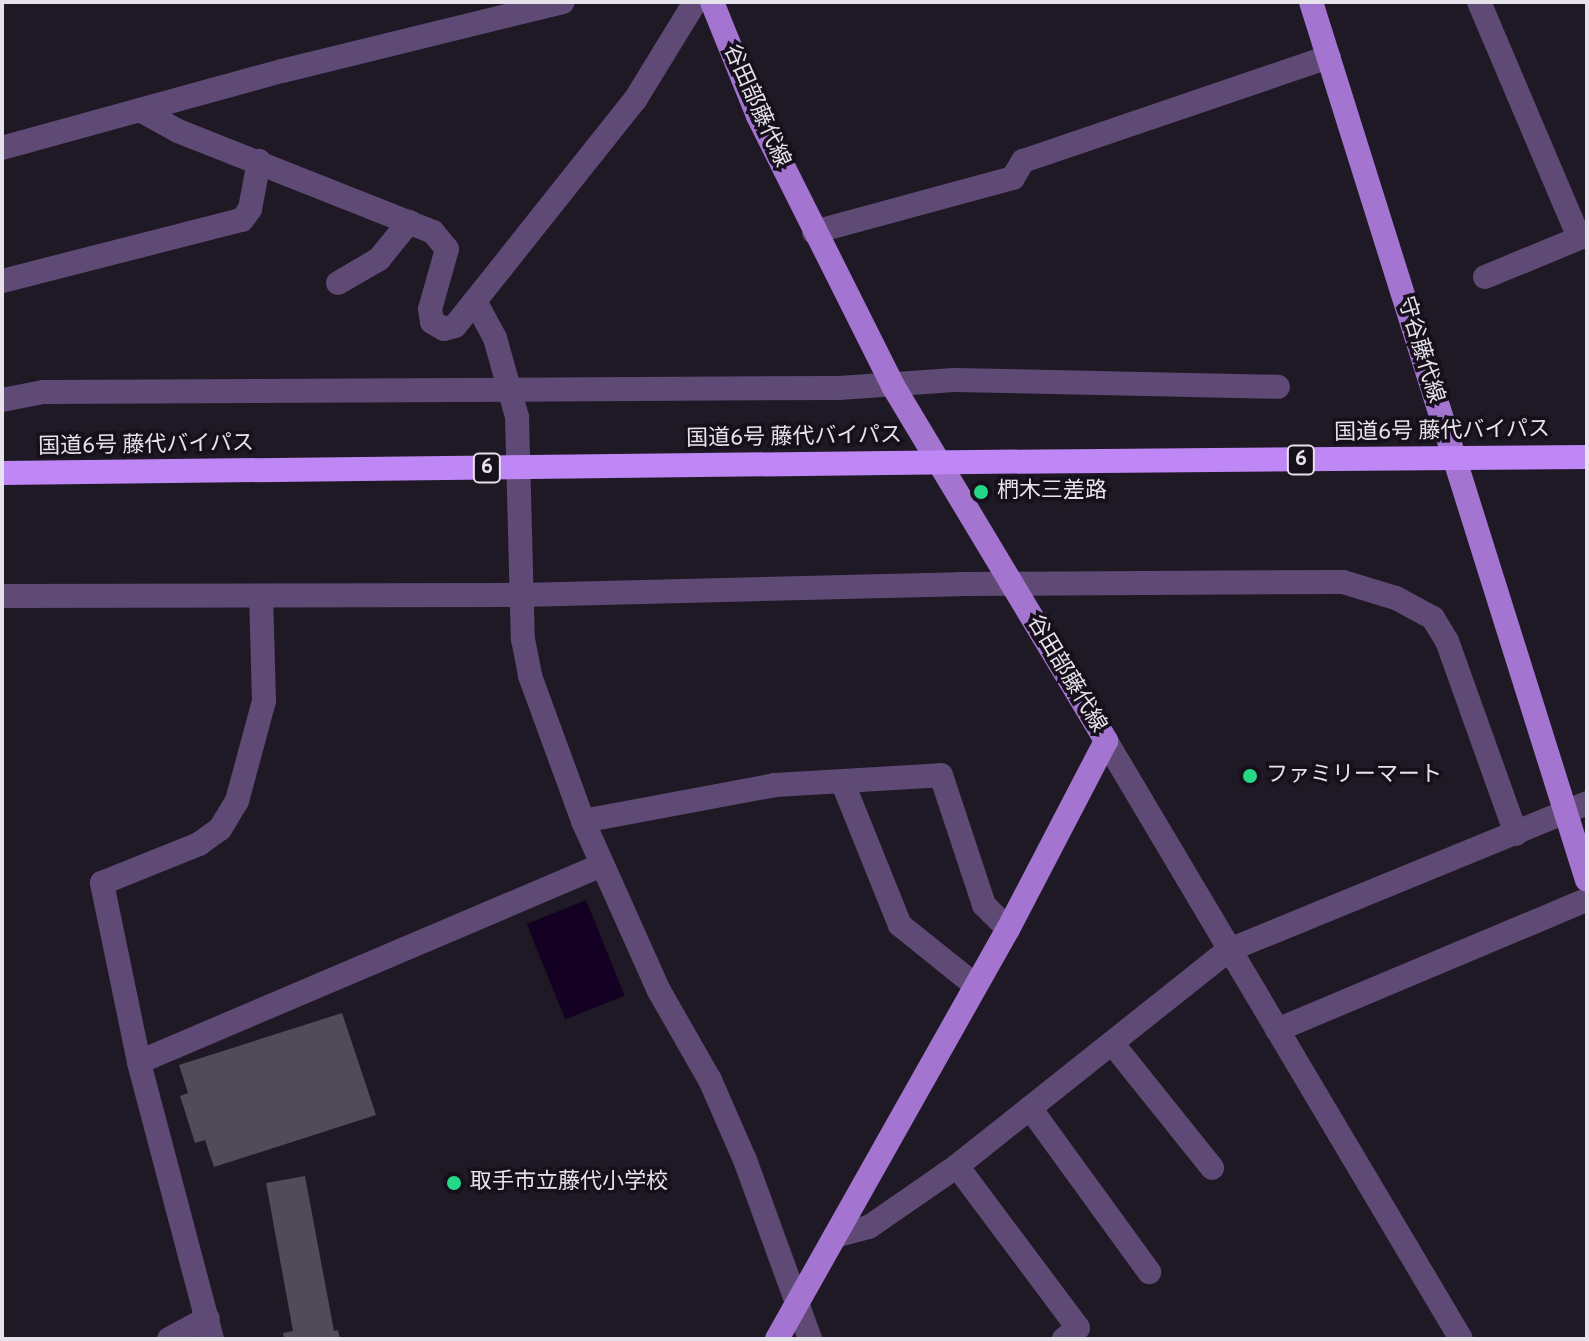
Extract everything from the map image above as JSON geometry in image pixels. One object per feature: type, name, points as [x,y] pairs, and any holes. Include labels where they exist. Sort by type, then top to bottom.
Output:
[{"type":"highway","name":"国道6号 藤代バイパス","points":[[2,473],[1587,457]]},
{"type":"main road","name":"谷田部藤代線","points":[[712,2],[758,116],[893,386],[1106,741],[1008,929],[777,1339]]},
{"type":"main road","name":"守谷藤代線","points":[[1311,2],[1454,459],[1576,809],[1587,880]]},
{"type":"street","points":[[2,148],[516,7],[563,2]]},
{"type":"street","points":[[140,110],[178,131],[433,232],[447,249],[430,309],[432,322],[444,329],[455,326],[635,100],[695,2]]},
{"type":"street","points":[[1479,2],[1583,237],[1485,277]]},
{"type":"street","points":[[814,232],[1013,178],[1023,161],[1329,57]]},
{"type":"street","points":[[2,281],[242,220],[250,209],[259,161]]},
{"type":"street","points":[[338,283],[379,259],[409,222]]},
{"type":"street","points":[[475,301],[495,338],[517,417],[523,639],[530,676],[602,865],[658,989],[710,1080],[745,1160],[810,1339]]},
{"type":"street","points":[[2,400],[43,392],[893,386],[954,380],[1278,387]]},
{"type":"street","points":[[2,596],[521,595],[1012,583],[1343,582],[1396,598],[1433,618],[1447,641],[1516,834]]},
{"type":"street","points":[[169,1339],[210,1328],[139,1062],[102,883],[199,844],[220,829],[237,801],[264,701],[261,596]]},
{"type":"street","points":[[1106,741],[1461,1339]]},
{"type":"street","points":[[583,821],[775,785],[941,775],[984,905],[1008,929]]},
{"type":"street","points":[[842,781],[900,925],[975,985]]},
{"type":"street","points":[[835,1236],[869,1227],[957,1166],[1229,950],[1576,809]]},
{"type":"street","points":[[139,1062],[602,865]]},
{"type":"street","points":[[1277,1030],[1587,900]]},
{"type":"street","points":[[1112,1043],[1212,1168]]},
{"type":"street","points":[[1030,1108],[1149,1272]]},
{"type":"street","points":[[957,1166],[1078,1328],[1064,1339]]},
{"type":"shaded area","points":[[586,900],[625,995],[565,1019],[527,924]]},
{"type":"building","points":[[342,1013],[376,1115],[214,1167],[205,1140],[195,1143],[180,1096],[188,1093],[179,1065]]},
{"type":"building","points":[[305,1176],[334,1331],[338,1330],[340,1339],[284,1339],[283,1333],[293,1331],[266,1183]]},
{"type":"place","name":"椚木三差路","points":[[981,492]]},
{"type":"place","name":"ファミリーマート","points":[[1250,776]]},
{"type":"place","name":"取手市立藤代小学校","points":[[454,1183]]}]
